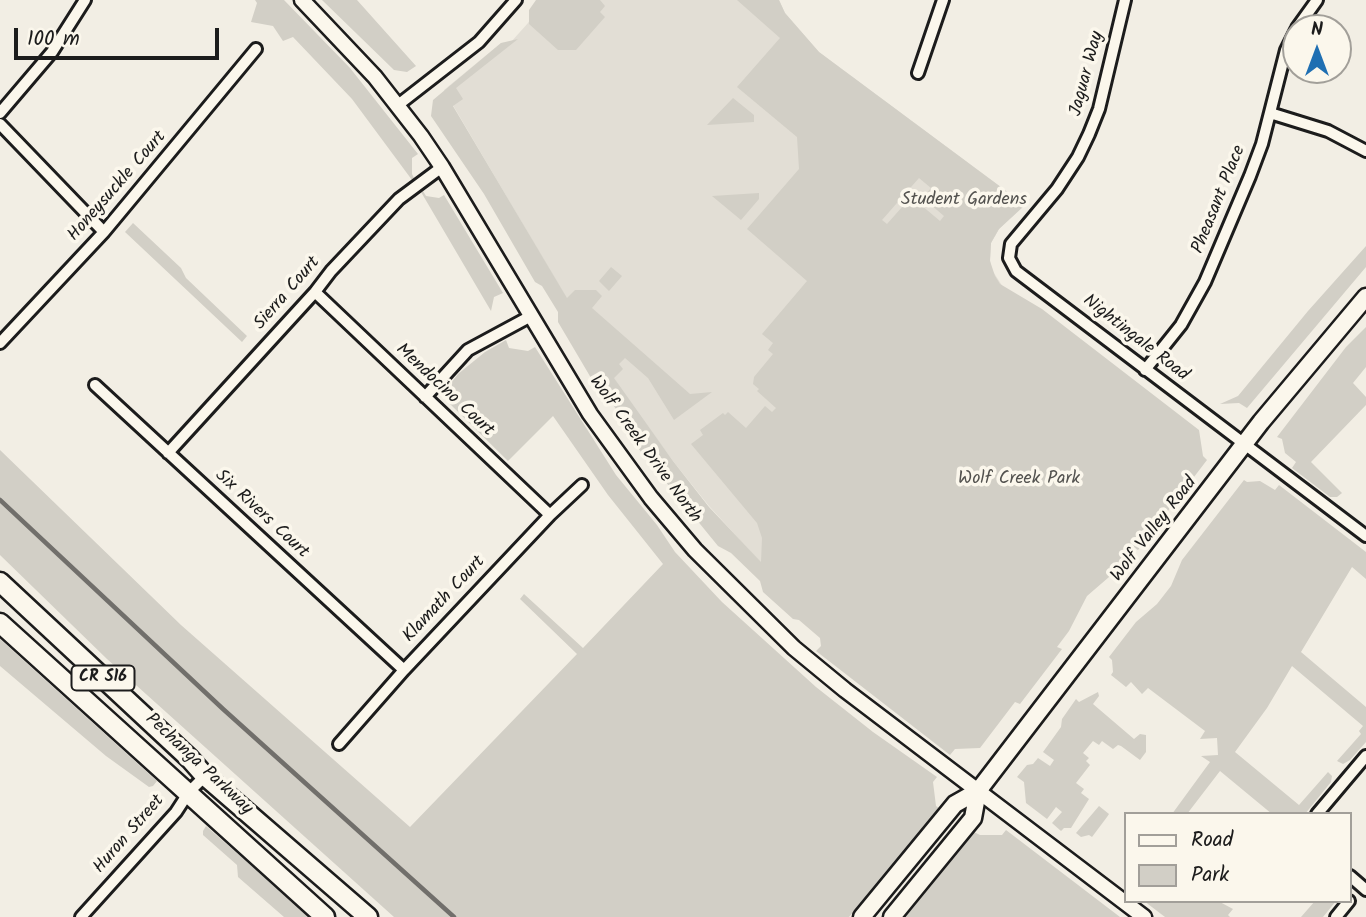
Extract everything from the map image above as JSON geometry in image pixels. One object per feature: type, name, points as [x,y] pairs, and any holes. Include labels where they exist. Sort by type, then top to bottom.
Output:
[{"type":"main road","name":"Wolf Valley Road","points":[[862,917],[955,804],[978,791],[1245,445],[1366,297]]},
{"type":"main road","name":"Pechanga Parkway","points":[[0,582],[205,776],[368,917]]},
{"type":"main road","name":"Pechanga Parkway","points":[[0,624],[325,917]]},
{"type":"main road","name":"Wolf Valley Road","points":[[892,917],[973,818],[978,791]]},
{"type":"street","points":[[0,113],[52,52],[85,0]]},
{"type":"street","name":"Wolf Creek Drive North","points":[[302,0],[398,105],[442,167],[590,414],[651,498],[695,550],[794,648],[845,690],[1124,902]]},
{"type":"street","points":[[398,105],[479,42],[516,0]]},
{"type":"street","points":[[918,73],[943,0]]},
{"type":"street","name":"Jaguar Way","points":[[1009,258],[1011,244],[1057,189],[1079,157],[1090,134],[1099,109],[1125,0]]},
{"type":"street","name":"Honeysuckle Court","points":[[0,343],[104,232],[256,49]]},
{"type":"street","name":"Pheasant Place","points":[[1146,370],[1181,325],[1205,282],[1250,176],[1282,66]]},
{"type":"street","points":[[1270,113],[1328,131],[1366,151]]},
{"type":"street","points":[[0,124],[104,232]]},
{"type":"street","name":"Sierra Court","points":[[168,453],[399,199],[442,167]]},
{"type":"street","name":"Nightingale Road","points":[[1009,258],[1016,271],[1366,536]]},
{"type":"street","name":"Mendocino Court","points":[[315,292],[550,515]]},
{"type":"street","points":[[425,397],[468,350],[531,316]]},
{"type":"street","name":"Six Rivers Court","points":[[94,385],[404,670]]},
{"type":"street","name":"Klamath Court","points":[[339,744],[404,670],[550,515],[582,485]]},
{"type":"street","points":[[1319,812],[1366,756]]},
{"type":"street","name":"Huron Street","points":[[81,917],[205,776]]},
{"type":"street","name":"Wolf Creek Drive North","points":[[1126,903],[1144,917]]},
{"type":"street","points":[[1336,917],[1348,903]]},
{"type":"shaded area","points":[[542,0],[779,0],[785,13],[819,52],[1025,205],[999,229],[991,243],[992,270],[1003,287],[777,575],[760,562],[709,506],[621,391],[444,90],[501,43],[511,42],[528,23]]},
{"type":"green space","points":[[255,0],[284,0],[350,68],[418,154],[412,158],[412,180],[352,99],[293,37],[283,41],[273,26],[251,22],[257,3]]},
{"type":"green space","points":[[322,0],[357,0],[416,66],[407,72],[394,70]]},
{"type":"green space","points":[[536,0],[600,0],[605,6],[600,12],[605,17],[576,50],[558,50],[529,24],[529,10]]},
{"type":"green space","points":[[737,0],[779,0],[785,13],[819,52],[1025,205],[999,229],[991,243],[990,261],[1000,284],[1042,309],[1199,430],[1203,456],[1207,460],[1138,550],[1134,547],[1116,571],[1087,596],[1069,631],[1057,647],[1062,649],[1020,704],[1015,702],[980,748],[955,749],[950,755],[816,651],[821,646],[820,638],[799,620],[793,619],[763,592],[760,581],[731,553],[718,546],[629,437],[629,430],[602,387],[594,383],[558,322],[558,312],[542,286],[535,282],[484,194],[431,116],[433,100],[501,43],[518,39],[456,88],[463,99],[453,106],[567,298],[575,290],[596,290],[602,296],[592,308],[690,394],[712,392],[674,420],[648,378],[625,358],[619,364],[623,369],[614,378],[709,507],[761,562],[762,538],[757,523],[691,444],[703,435],[700,430],[723,413],[725,415],[728,412],[746,428],[765,406],[772,412],[776,408],[753,384],[754,377],[773,354],[768,350],[773,343],[762,334],[807,281],[747,229],[799,169],[797,137],[737,87],[780,38]],"holes":[[[919,178],[931,188],[923,198],[944,216],[940,221],[921,205],[919,207],[914,203],[905,208],[903,206],[887,224],[882,220]]]},
{"type":"green space","points":[[733,98],[754,115],[754,122],[707,125]]},
{"type":"green space","points":[[421,192],[426,196],[439,198],[444,195],[503,293],[494,297],[491,311]]},
{"type":"green space","points":[[759,193],[759,199],[741,220],[712,196]]},
{"type":"green space","points":[[133,223],[247,336],[242,342],[125,232]]},
{"type":"green space","points":[[1366,246],[1366,267],[1247,408],[1239,403],[1220,404],[1238,396]]},
{"type":"green space","points":[[611,267],[622,276],[609,291],[599,281]]},
{"type":"green space","points":[[1366,327],[1366,367],[1353,383],[1366,397],[1366,405],[1311,462],[1342,493],[1337,497],[1330,497],[1292,468],[1296,462],[1285,453],[1282,439],[1277,437],[1346,347]]},
{"type":"green space","points":[[506,340],[509,348],[528,351],[535,347],[616,475],[657,525],[675,552],[722,602],[816,687],[937,777],[933,782],[936,806],[940,809],[849,917],[394,917],[107,659],[0,555],[0,450],[181,625],[410,827],[577,654],[520,599],[524,594],[583,648],[663,564],[608,495],[553,416],[508,461],[450,404],[456,399],[455,388],[448,387],[458,374],[485,352]]},
{"type":"green space","points":[[1244,480],[1260,481],[1275,490],[1279,485],[1366,552],[1366,579],[1352,567],[1301,652],[1366,707],[1366,742],[1350,760],[1343,764],[1337,761],[1361,734],[1359,731],[1363,726],[1292,666],[1267,708],[1235,752],[1299,805],[1328,772],[1332,776],[1331,782],[1307,812],[1270,812],[1220,771],[1189,812],[1173,812],[1210,762],[1201,756],[1218,755],[1217,738],[1200,739],[1205,731],[1148,688],[1142,694],[1131,682],[1126,687],[1111,675],[1112,660],[1109,657],[1136,622],[1157,604],[1171,586],[1182,560]]},
{"type":"green space","points":[[0,639],[157,781],[153,786],[149,787],[106,756],[0,666]]},
{"type":"green space","points":[[1098,692],[1099,696],[1093,704],[1134,739],[1140,734],[1146,735],[1146,752],[1140,760],[1121,746],[1113,749],[1102,741],[1099,745],[1093,741],[1083,753],[1089,758],[1086,761],[1090,765],[1076,783],[1084,789],[1081,793],[1089,799],[1071,828],[1061,831],[1052,823],[1062,812],[1056,807],[1047,819],[1026,803],[1024,782],[1017,777],[1027,765],[1033,764],[1038,758],[1050,766],[1054,760],[1043,752],[1061,727],[1062,719],[1076,699],[1079,702]]},
{"type":"green space","points":[[1099,806],[1109,814],[1092,837],[1081,837],[1076,833]]},
{"type":"green space","points":[[206,826],[310,917],[284,917],[238,877],[237,865],[203,835]]},
{"type":"green space","points":[[1006,830],[1120,917],[905,917],[974,832],[980,835],[1002,835]]},
{"type":"green space","points":[[1147,903],[1222,903],[1233,909],[1228,915],[1230,917],[1165,917]]},
{"type":"green space","points":[[1313,903],[1334,903],[1323,917],[1301,917]]},
{"type":"waterway","points":[[0,500],[223,709],[454,917]]},
{"type":"park label","name":"Student Gardens","points":[[964,201]]},
{"type":"park label","name":"Wolf Creek Park","points":[[1019,480]]}]
